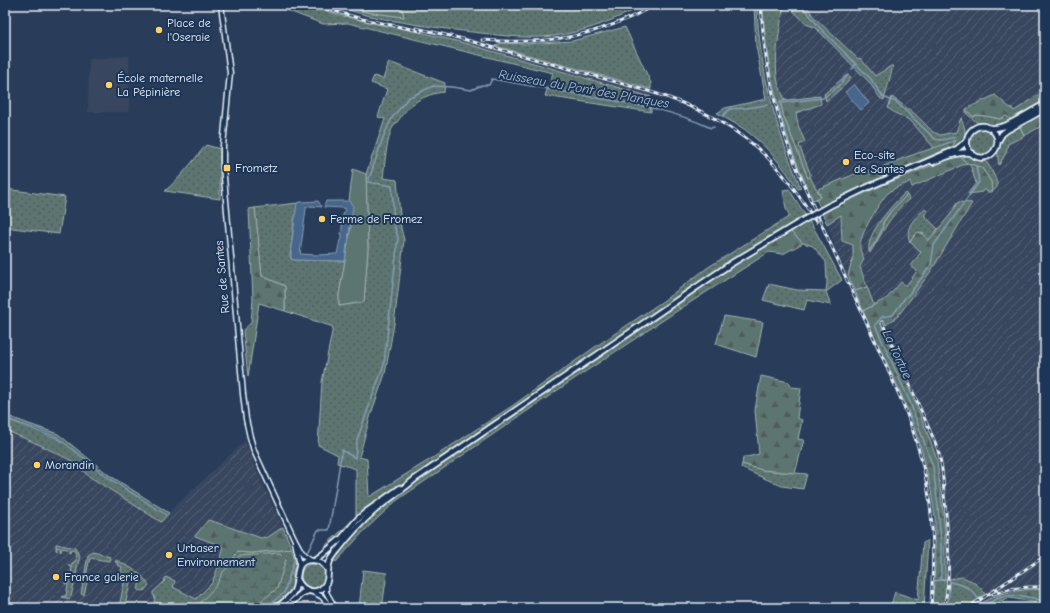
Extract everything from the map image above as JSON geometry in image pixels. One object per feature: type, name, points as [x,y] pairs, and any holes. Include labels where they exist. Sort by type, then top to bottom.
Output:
[{"type":"main road","points":[[285,608],[300,594],[320,590],[328,578],[328,565],[331,559],[342,544],[373,511],[415,479],[732,264],[829,206],[866,188],[957,149],[967,140],[970,132],[976,127],[984,126],[998,128],[1045,104]]},
{"type":"main road","points":[[912,168],[955,154],[972,153],[980,157],[988,156],[996,149],[998,140],[1002,134],[1045,109]]},
{"type":"main road","points":[[990,128],[996,134],[998,140]]},
{"type":"main road","points":[[967,140],[968,147],[972,153]]},
{"type":"main road","points":[[276,608],[288,599],[294,592],[298,570],[302,564],[322,555],[342,538],[354,523],[366,512],[391,493],[415,479]]},
{"type":"main road","points":[[313,560],[323,564],[328,572]]},
{"type":"main road","points":[[297,579],[302,587],[310,591]]},
{"type":"street","name":"Rue de Santes","points":[[221,5],[230,73],[223,146],[223,166],[245,412],[254,451],[302,553],[313,560]]},
{"type":"street","name":"Rue de Santes","points":[[294,538],[299,560],[298,570]]},
{"type":"street","points":[[326,583],[326,592],[334,608]]},
{"type":"street","points":[[310,591],[321,596],[334,608]]},
{"type":"shaded area","points":[[772,5],[1045,5],[1045,590],[1032,589],[1006,592],[988,599],[980,587],[962,577],[945,579],[945,530],[937,460],[914,400],[883,329],[873,333],[837,252],[808,178],[776,84]]},
{"type":"shaded area","points":[[453,40],[476,41],[651,89],[651,97]]},
{"type":"shaded area","name":"École maternelle La Pépinière","points":[[129,56],[129,112],[88,112],[89,59]]},
{"type":"shaded area","points":[[854,84],[869,103],[861,110],[845,92]]},
{"type":"shaded area","points":[[318,201],[322,207],[306,207],[300,254],[337,254],[340,240],[342,240],[342,218],[345,209],[324,207],[326,201],[349,201],[353,206],[345,261],[291,259],[297,203]]},
{"type":"shaded area","points":[[5,418],[41,430],[57,437],[66,444],[56,438]]},
{"type":"shaded area","points":[[5,430],[70,460],[90,477],[169,513],[245,441],[262,483],[283,527],[268,537],[261,538],[208,521],[195,536],[224,547],[212,583],[192,604],[193,608],[5,608]]},
{"type":"shaded area","points":[[66,444],[111,479],[166,515],[106,477]]},
{"type":"green space","points":[[287,5],[308,5],[339,15],[464,43],[651,97],[651,112],[545,96],[553,73],[348,23],[323,24],[286,10]]},
{"type":"green space","points":[[333,5],[343,5],[366,12],[404,17],[401,5],[645,5],[612,20],[566,34],[554,36],[517,37],[412,24],[370,16]]},
{"type":"green space","points":[[343,5],[401,5],[404,17],[366,12]]},
{"type":"green space","points":[[754,5],[757,5],[761,52],[770,98],[784,144],[801,188],[798,189],[780,164],[760,142],[744,129],[717,113],[725,108],[766,99],[756,46]]},
{"type":"green space","points":[[763,5],[784,5],[776,64],[778,83],[785,100],[780,102],[784,117],[808,178],[810,177],[821,197],[813,200],[793,153],[778,105],[768,55]]},
{"type":"green space","points":[[787,5],[806,5],[813,16],[858,59],[860,58],[875,76],[893,66],[884,100],[880,98],[869,82],[815,27],[808,25]]},
{"type":"green space","points":[[625,27],[651,83],[651,89],[495,46],[501,43],[525,44],[572,41]]},
{"type":"green space","points":[[389,62],[445,83],[444,92],[430,95],[412,105],[402,115],[392,129],[389,137],[383,178],[397,180],[401,228],[404,240],[394,324],[385,374],[371,414],[359,457],[367,459],[369,497],[512,406],[663,301],[707,268],[790,216],[786,209],[783,190],[789,189],[816,232],[842,280],[826,292],[831,305],[807,300],[804,310],[763,300],[769,284],[797,290],[826,291],[826,262],[813,246],[803,243],[790,231],[737,262],[678,304],[680,309],[568,383],[396,501],[364,531],[336,562],[325,546],[356,517],[356,469],[337,463],[338,455],[318,445],[322,382],[333,327],[285,311],[285,286],[262,276],[255,208],[298,203],[294,222],[290,256],[291,259],[345,261],[339,295],[339,306],[364,302],[368,249],[366,174],[385,119],[378,117],[387,89],[371,83],[374,76],[383,79]]},
{"type":"green space","points":[[847,75],[851,77],[846,84],[826,101],[824,94]]},
{"type":"green space","points":[[1045,91],[1045,100],[1011,119],[1006,116],[1000,119],[976,115],[973,117],[966,109],[995,95],[1014,111]]},
{"type":"green space","points":[[820,96],[821,104],[796,113],[798,125],[805,142],[799,145],[810,173],[810,177],[808,178],[784,117],[780,101]]},
{"type":"green space","points":[[892,97],[915,114],[933,132],[940,135],[956,132],[961,118],[965,129],[963,140],[954,147],[951,147],[955,141],[935,149],[911,121],[888,108]]},
{"type":"green space","points":[[966,109],[973,117],[976,115],[1000,119],[1006,116],[1011,119],[1005,123],[991,126],[976,122],[966,113]]},
{"type":"green space","points":[[1045,112],[1045,124],[1024,136],[1020,126]]},
{"type":"green space","points":[[1020,126],[1024,136],[1008,144],[1006,153],[999,165],[998,150],[1001,140],[1006,134]]},
{"type":"green space","points":[[982,129],[991,133],[995,142],[991,151],[982,155],[973,151],[969,142],[973,133]]},
{"type":"green space","points":[[956,140],[951,147],[851,191],[820,207],[816,199],[821,197],[818,189],[865,170],[873,172],[903,158]]},
{"type":"green space","points":[[206,145],[220,149],[220,199],[165,191],[182,175]]},
{"type":"green space","points":[[966,155],[987,163],[997,182],[997,188],[992,192],[991,182],[982,168],[967,163],[959,156]]},
{"type":"green space","points":[[959,156],[967,163],[912,187],[910,182],[901,185],[890,191],[884,197],[870,219],[860,243],[860,249],[864,259],[860,267],[867,287],[855,291],[848,275],[853,257],[853,245],[842,241],[841,215],[827,224],[822,213],[890,182]]},
{"type":"green space","points":[[970,164],[982,168],[991,182],[992,192],[983,190],[982,192],[968,194],[976,183]]},
{"type":"green space","points":[[353,169],[366,174],[368,249],[364,302],[339,306],[339,295],[352,220],[349,201]]},
{"type":"green space","points":[[5,189],[65,197],[59,234],[5,227]]},
{"type":"green space","points":[[905,193],[907,195],[891,211],[883,222],[882,229],[869,251],[869,244],[872,236],[881,219]]},
{"type":"green space","points":[[907,195],[909,199],[892,217],[870,253],[869,251],[882,229],[883,223],[891,211]]},
{"type":"green space","points":[[959,202],[972,203],[931,271],[898,316],[886,325],[884,320],[880,322],[914,400],[937,460],[945,530],[945,579],[934,581],[935,518],[931,490],[922,451],[911,418],[898,387],[863,311],[887,298],[901,282],[906,286],[917,271],[911,266],[921,252],[910,242],[918,232],[924,234],[928,241]]},
{"type":"green space","points":[[255,208],[262,276],[285,286],[285,311],[259,303],[248,377],[243,330],[251,323],[253,299],[249,209]]},
{"type":"green space","points":[[925,209],[928,212],[924,215],[938,229],[928,241],[914,236],[910,242],[908,237],[909,228],[917,216]]},
{"type":"green space","points":[[790,231],[803,243],[783,254],[769,252],[680,309],[677,305],[737,262]]},
{"type":"green space","points":[[867,287],[874,305],[863,311],[855,291]]},
{"type":"green space","points":[[724,316],[763,322],[756,357],[716,344]]},
{"type":"green space","points":[[761,376],[789,382],[791,387],[801,388],[797,418],[802,420],[798,439],[804,440],[795,473],[762,470],[742,464],[743,458],[759,454],[755,410]]},
{"type":"green space","points":[[5,415],[58,434],[109,475],[169,513],[161,522],[90,477],[70,460],[5,430]]},
{"type":"green space","points":[[742,464],[762,470],[807,474],[803,489],[782,486],[741,468]]},
{"type":"green space","points":[[208,520],[261,538],[268,537],[283,527],[292,549],[251,553],[237,552],[231,562],[218,567],[224,547],[195,536]]},
{"type":"green space","points":[[928,540],[924,608],[890,608],[895,592],[918,600],[923,543]]},
{"type":"green space","points":[[56,544],[75,548],[80,555],[71,597],[69,599],[62,597],[66,596],[68,584],[65,584],[65,582],[69,583],[70,576],[67,575],[67,573],[71,574],[72,567],[68,566],[69,564],[72,565],[73,562],[75,562],[76,555],[75,551],[71,550],[69,553],[69,550],[62,548],[61,552],[60,548],[57,547],[57,551]]},
{"type":"green space","points":[[292,549],[296,564],[292,575],[293,585],[290,591],[301,599],[290,608],[168,608],[163,607],[164,604],[154,602],[155,596],[153,595],[153,592],[165,581],[164,580],[166,577],[175,581],[173,587],[196,599],[212,583],[218,567],[231,562],[237,552],[251,553]]},
{"type":"green space","points":[[93,552],[110,557],[109,561],[90,558],[86,575],[87,582],[84,595],[81,594],[88,555]]},
{"type":"green space","points":[[280,553],[286,559],[277,589],[251,608],[197,608],[197,606],[216,586],[223,572],[239,556]]},
{"type":"green space","points":[[116,560],[141,575],[149,585],[144,591],[138,590],[140,580],[131,578],[125,606],[136,608],[119,608],[125,577],[120,576],[122,567],[117,565],[118,563],[115,562]]},
{"type":"green space","points":[[313,564],[321,568],[325,576],[321,584],[313,588],[305,584],[301,576],[305,568]]},
{"type":"green space","points":[[363,570],[387,573],[382,608],[359,608]]},
{"type":"green space","points":[[962,577],[975,583],[985,594],[966,608],[946,608],[949,597],[949,579]]},
{"type":"green space","points":[[947,579],[943,608],[932,608],[934,581]]},
{"type":"green space","points":[[1032,589],[1045,590],[1045,608],[1039,603],[1010,598],[1000,601],[1000,604],[977,606],[990,598],[1016,591]]},
{"type":"waterway","name":"La Tortue","points":[[802,5],[819,27],[871,79],[883,97],[896,102],[935,139],[941,140],[956,137]]},
{"type":"waterway","name":"La Tortue","points":[[852,69],[856,64]]},
{"type":"waterway","name":"Ruisseau du Pont des Planques","points":[[781,103],[823,98],[839,86],[848,75]]},
{"type":"waterway","name":"Ruisseau du Pont des Planques","points":[[308,551],[318,530],[329,530],[342,450],[355,458],[357,440],[384,364],[398,238],[394,225],[392,186],[368,182],[384,135],[392,118],[408,98],[433,86],[471,90],[482,85],[489,85],[492,79],[641,106],[683,117],[711,128],[714,127]]},
{"type":"waterway","name":"Ruisseau du Pont des Planques","points":[[723,116],[730,109],[767,105]]},
{"type":"waterway","name":"La Tortue","points":[[943,581],[941,580],[941,543],[933,467],[910,402],[875,325],[882,317],[893,315],[931,265],[934,245],[979,182],[976,166]]},
{"type":"waterway","name":"Ruisseau du Pont des Planques","points":[[265,608],[284,593],[295,558]]},
{"type":"waterway","name":"La Tortue","points":[[950,582],[970,589],[983,605],[1005,596],[1027,597],[1045,602]]},
{"type":"railway","points":[[314,5],[362,19],[421,31]]},
{"type":"railway","points":[[482,40],[528,41],[550,40],[572,36],[613,25],[655,5]]},
{"type":"railway","points":[[761,5],[769,76],[777,111],[788,145],[808,195],[903,404],[919,449],[931,512],[933,548],[931,608]]},
{"type":"railway","points":[[416,28],[463,39],[648,91],[667,97],[702,112],[736,131],[766,156],[789,182],[816,222]]},
{"type":"railway","points":[[882,322],[935,442],[941,461],[947,522],[949,566],[944,608]]},
{"type":"railway","points":[[968,608],[1045,556]]},
{"type":"railway","points":[[993,594],[1009,589],[1045,587]]},
{"type":"place","name":"Place de l'Oseraie","points":[[159,30]]},
{"type":"place","name":"École maternelle La Pépinière","points":[[109,85]]},
{"type":"place","name":"Eco-site de Santes","points":[[846,162]]},
{"type":"place","name":"Frometz","points":[[227,168]]},
{"type":"place","name":"Ferme de Fromez","points":[[322,219]]},
{"type":"place","name":"Morandin","points":[[37,465]]},
{"type":"place","name":"Urbaser Environnement","points":[[169,555]]},
{"type":"place","name":"France galerie","points":[[56,577]]}]
